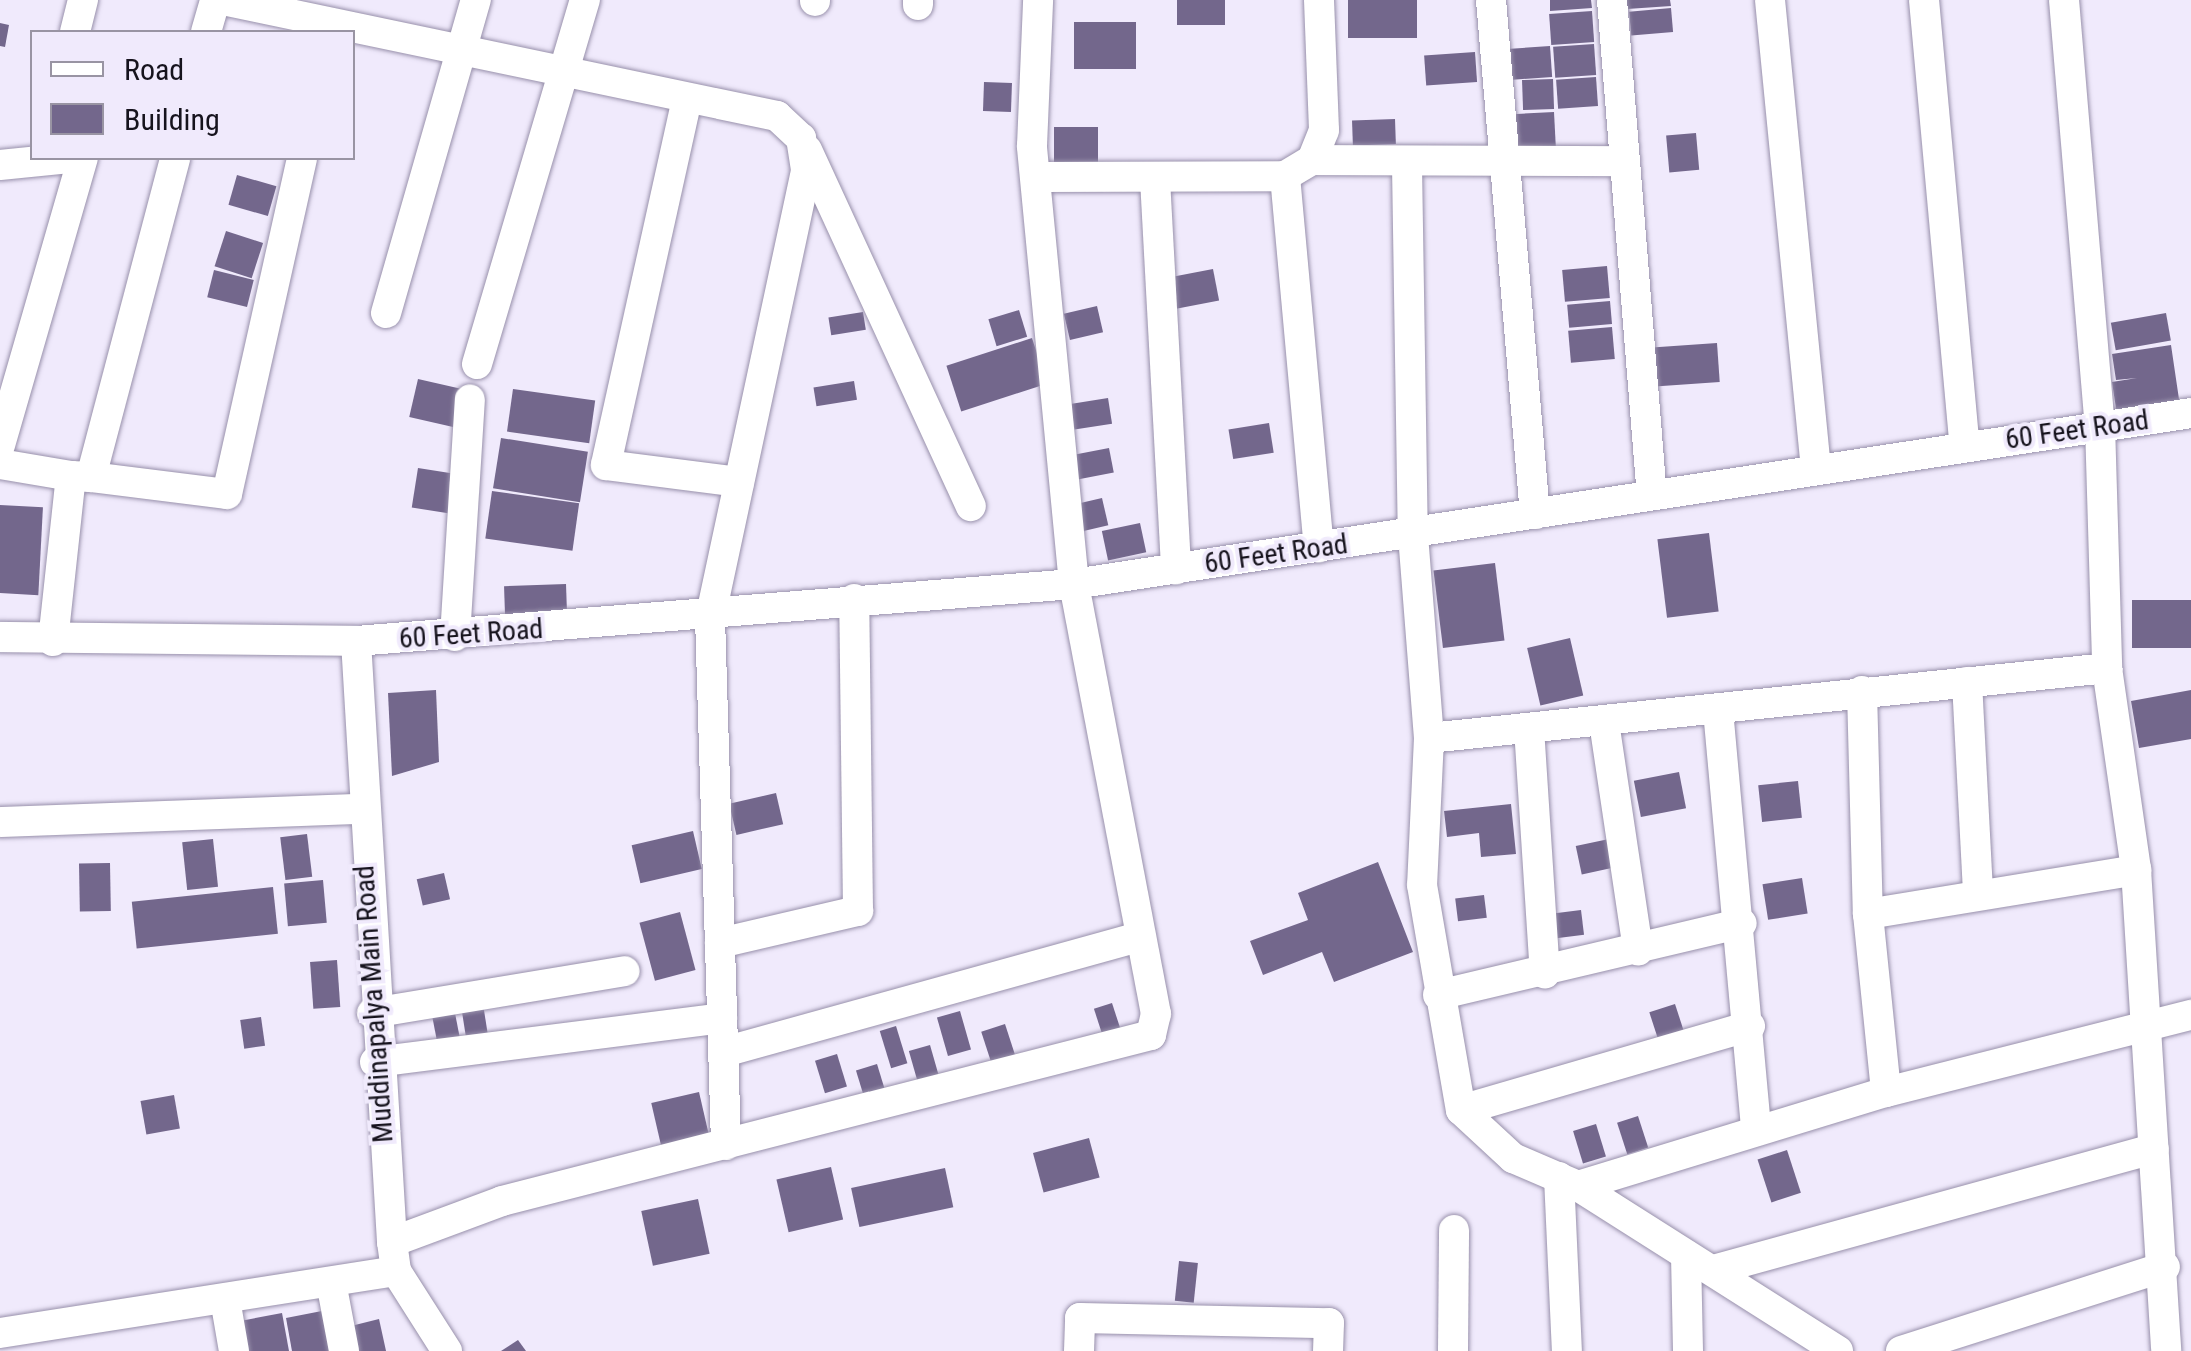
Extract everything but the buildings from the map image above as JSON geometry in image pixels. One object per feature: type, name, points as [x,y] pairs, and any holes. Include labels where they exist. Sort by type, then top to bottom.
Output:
[{"type":"street","points":[[76,30],[84,0]]},
{"type":"street","points":[[207,30],[215,0]]},
{"type":"street","points":[[223,0],[334,19],[559,74],[778,116],[801,138],[971,506]]},
{"type":"street","points":[[386,313],[456,51],[476,0]]},
{"type":"street","points":[[477,364],[559,74],[585,0]]},
{"type":"street","points":[[0,1333],[331,1282],[394,1256],[502,1200],[1134,1045],[1151,1035],[1156,1014],[1136,938],[1074,584],[1041,177],[1032,146],[1038,0]]},
{"type":"street","points":[[1312,160],[1324,130],[1320,0]]},
{"type":"street","points":[[1491,0],[1500,163],[1535,514]]},
{"type":"street","points":[[1612,0],[1652,496]]},
{"type":"street","points":[[1770,0],[1816,470]]},
{"type":"street","points":[[1924,0],[1965,447]]},
{"type":"street","points":[[2064,0],[2100,426],[2107,668],[2136,870],[2165,1267],[2166,1351]]},
{"type":"street","points":[[687,99],[606,465],[739,482]]},
{"type":"street","points":[[726,1145],[710,617],[806,172],[801,138]]},
{"type":"street","points":[[0,165],[36,160]]},
{"type":"street","points":[[0,446],[81,160]]},
{"type":"street","points":[[54,641],[81,477],[174,160]]},
{"type":"street","points":[[0,464],[227,494],[302,160]]},
{"type":"street","points":[[1041,177],[1285,176],[1312,160],[1407,165],[1624,161]]},
{"type":"street","points":[[1407,165],[1412,535],[1429,738],[1422,885],[1438,995],[1461,1110],[1512,1158],[1569,1182],[1717,1270],[1804,1343],[1838,1351]]},
{"type":"street","points":[[1285,176],[1319,547]]},
{"type":"street","points":[[1155,178],[1176,569]]},
{"type":"street","points":[[456,636],[470,399]]},
{"type":"street","name":"60 Feet Road","points":[[0,637],[54,641],[356,641],[710,617],[854,599],[1074,584],[2191,414]]},
{"type":"street","points":[[720,943],[858,911],[854,599]]},
{"type":"street","name":"Muddinapalya Main Road","points":[[356,641],[375,1062],[394,1256],[448,1351]]},
{"type":"street","points":[[1429,738],[2107,668]]},
{"type":"street","points":[[1967,682],[1978,892]]},
{"type":"street","points":[[1862,691],[1868,914],[1886,1092]]},
{"type":"street","points":[[1718,710],[1742,923],[1756,1129]]},
{"type":"street","points":[[1604,722],[1638,950]]},
{"type":"street","points":[[1529,728],[1545,973]]},
{"type":"street","points":[[0,822],[362,809]]},
{"type":"street","points":[[1868,914],[1978,892],[2136,870]]},
{"type":"street","points":[[1438,995],[1545,973],[1742,923]]},
{"type":"street","points":[[724,1052],[1136,938]]},
{"type":"street","points":[[372,1013],[625,971]]},
{"type":"street","points":[[1569,1182],[1886,1092],[2191,1015]]},
{"type":"street","points":[[375,1062],[722,1018]]},
{"type":"street","points":[[1461,1110],[1750,1026]]},
{"type":"street","points":[[1717,1270],[2154,1149]]},
{"type":"street","points":[[1567,1351],[1569,1182]]},
{"type":"street","points":[[1454,1230],[1454,1351]]},
{"type":"street","points":[[1686,1255],[1688,1351]]},
{"type":"street","points":[[1901,1351],[2165,1267]]},
{"type":"street","points":[[331,1282],[344,1351]]},
{"type":"street","points":[[225,1298],[234,1351]]},
{"type":"street","points":[[1079,1351],[1080,1318],[1330,1323],[1328,1351]]}]
